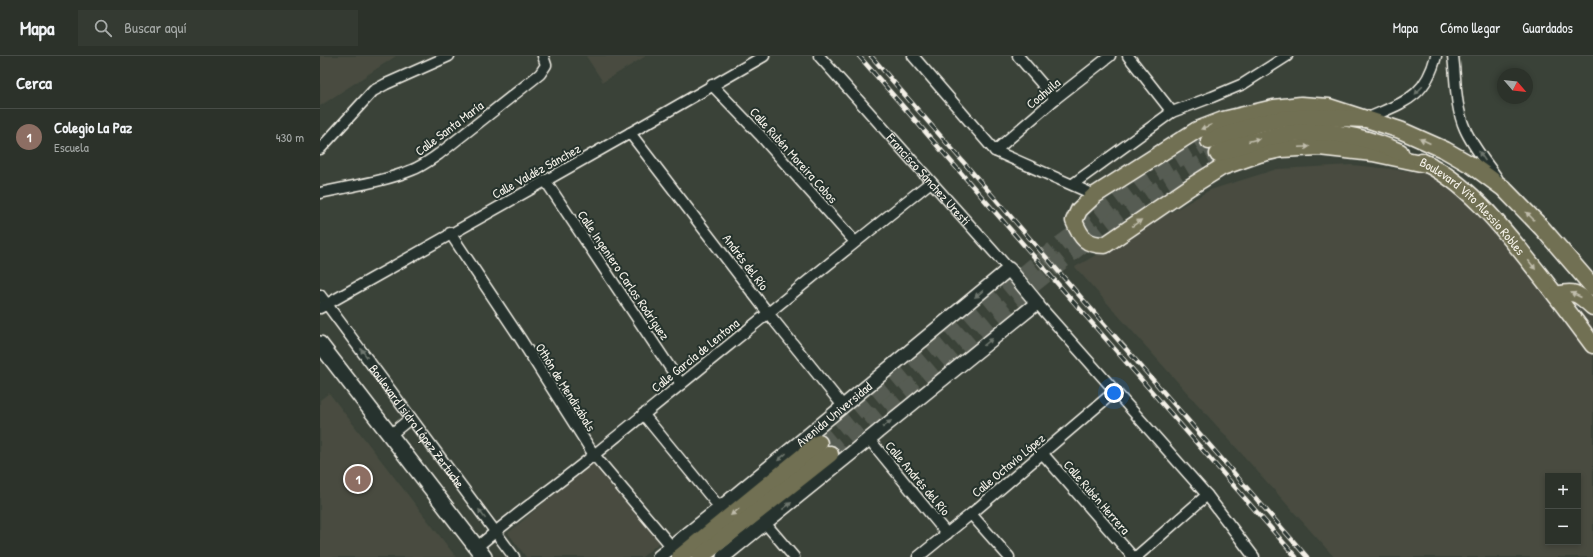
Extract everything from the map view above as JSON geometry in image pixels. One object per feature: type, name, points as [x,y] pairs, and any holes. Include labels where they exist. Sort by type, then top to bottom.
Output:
[{"type":"main road","points":[[1366,119],[1338,109],[1322,106],[1274,108],[1243,114],[1198,130],[1095,195],[1079,210],[1074,221],[1079,234],[1093,245],[1105,245],[1222,167],[1259,154],[1282,149],[1319,147],[1373,153],[1430,165]]},
{"type":"main road","name":"Boulevard Vito Alessio Robles","points":[[1593,287],[1542,228],[1503,188],[1472,166],[1445,150],[1400,130],[1366,119],[1314,117],[1282,119],[1257,124],[1229,133],[1213,148],[1296,133],[1333,132],[1353,135],[1378,142],[1430,165],[1456,183],[1481,206],[1512,240],[1556,295],[1593,345]]},
{"type":"main road","points":[[1556,295],[1569,292],[1574,293],[1593,308]]},
{"type":"main road","name":"Boulevard Isidro López Zertuche","points":[[320,344],[480,552]]},
{"type":"main road","name":"Avenida Universidad","points":[[677,554],[825,449],[700,557]]},
{"type":"street","points":[[320,149],[373,91],[449,56]]},
{"type":"street","name":"Calle Santa María","points":[[320,193],[396,175],[414,169],[427,162],[540,74],[546,65],[543,56]]},
{"type":"street","name":"Calle Valdéz Sánchez","points":[[324,306],[450,233],[630,133],[764,56]]},
{"type":"street","name":"Francisco Sánchez Uresti","points":[[819,56],[1009,269],[1037,303]]},
{"type":"street","points":[[913,56],[995,151],[1073,184],[1095,195]]},
{"type":"street","points":[[1018,56],[1055,99]]},
{"type":"street","name":"Coahuila","points":[[995,151],[1055,99],[1110,56]]},
{"type":"street","points":[[1128,56],[1172,112]]},
{"type":"street","points":[[1073,184],[1172,112],[1243,84],[1287,56]]},
{"type":"street","points":[[1366,119],[1413,97],[1426,84],[1433,69],[1436,56]]},
{"type":"street","points":[[1453,56],[1460,113],[1464,128],[1503,188]]},
{"type":"street","name":"Calle Rubén Moreira Cobos","points":[[712,86],[760,135],[855,242]]},
{"type":"street","name":"Andrés del Río","points":[[630,133],[768,313],[843,406]]},
{"type":"street","name":"Calle Ingeniero Carlos Rodríguez","points":[[545,180],[681,384]]},
{"type":"street","name":"Calle García de Lentona","points":[[480,552],[495,532],[594,455],[855,242],[931,182]]},
{"type":"street","name":"Othón de Mendizábals","points":[[450,233],[520,338],[594,455],[677,554]]},
{"type":"street","name":"Avenida Universidad","points":[[659,557],[677,554],[720,508],[1009,269]]},
{"type":"street","name":"Boulevard Isidro López Zertuche","points":[[320,294],[324,306],[411,418],[514,557]]},
{"type":"street","points":[[723,557],[1037,303],[1114,392],[1207,495],[1254,557]]},
{"type":"street","name":"Calle Octavio López","points":[[918,557],[971,514],[1114,392]]},
{"type":"street","points":[[643,414],[720,508]]},
{"type":"street","points":[[390,435],[411,418]]},
{"type":"street","name":"Calle Andrés del Río","points":[[869,439],[947,534]]},
{"type":"street","name":"Calle Rubén Herrera","points":[[1042,453],[1135,557]]},
{"type":"street","points":[[1135,557],[1207,495]]},
{"type":"street","points":[[971,514],[1009,557]]},
{"type":"street","points":[[765,523],[794,557]]},
{"type":"shaded area","points":[[320,56],[396,56],[320,106]]},
{"type":"shaded area","points":[[586,56],[646,56],[603,82]]},
{"type":"shaded area","points":[[1352,165],[1431,173],[1470,201],[1569,317],[1593,299],[1593,557],[1334,557],[1075,267],[1210,190],[1277,169]]},
{"type":"shaded area","points":[[329,393],[456,557],[320,557],[320,400]]},
{"type":"shaded area","points":[[592,462],[660,542],[642,557],[526,557],[508,533]]},
{"type":"tunnel","points":[[819,443],[1055,248],[1147,178],[1209,141]]},
{"type":"tunnel","points":[[830,454],[1087,241],[1138,203],[1190,169],[1218,154]]},
{"type":"railway","points":[[859,56],[1296,557]]},
{"type":"railway","points":[[871,56],[1307,557]]},
{"type":"place","name":"Colegio La Paz","points":[[358,479]]}]
